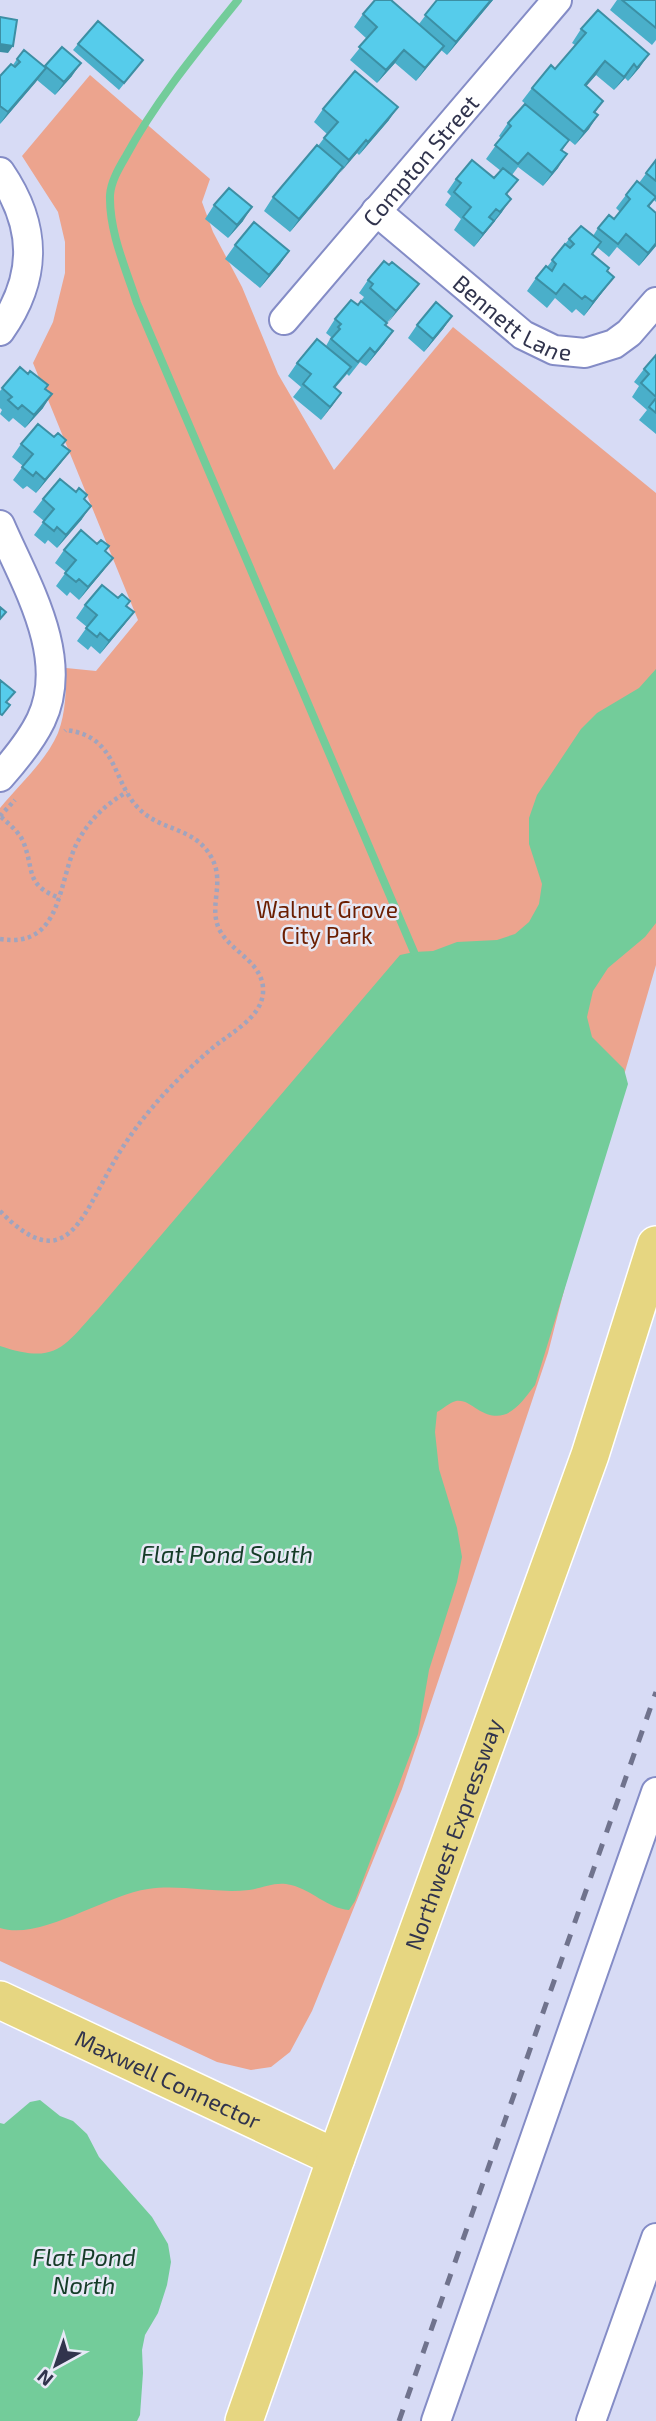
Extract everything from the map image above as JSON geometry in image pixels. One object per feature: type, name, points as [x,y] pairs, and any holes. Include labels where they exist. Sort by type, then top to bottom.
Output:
[{"type":"main road","name":"Northwest Expressway","points":[[244,2421],[590,1455],[656,1245]]},
{"type":"main road","name":"Maxwell Connector","points":[[0,2000],[336,2158]]},
{"type":"street","name":"Compton Street","points":[[284,320],[556,0]]},
{"type":"street","points":[[0,172],[19,203],[28,234],[29,262],[25,285],[0,331]]},
{"type":"street","name":"Bennett Lane","points":[[376,211],[523,335],[554,350],[585,353],[614,344],[629,333],[656,302]]},
{"type":"street","points":[[0,525],[49,643],[52,667],[50,695],[42,718],[8,788]]},
{"type":"street","points":[[436,2421],[656,1792]]},
{"type":"street","points":[[591,2421],[656,2238]]},
{"type":"path","points":[[0,1210],[19,1228],[39,1239],[57,1239],[73,1232],[88,1211],[112,1165],[155,1105],[183,1075],[243,1024],[260,1005],[262,984],[259,974],[219,929],[216,908],[219,879],[212,858],[194,838],[182,830],[145,815],[127,792],[112,758],[95,740],[87,735],[66,730],[61,740]]},
{"type":"path","points":[[8,788],[0,817],[23,841],[34,881],[48,894],[60,898]]},
{"type":"path","points":[[0,939],[19,940],[37,933],[54,915],[67,867],[78,841],[103,809],[127,792]]},
{"type":"green space","name":"Walnut Grove City Park","points":[[90,75],[210,179],[202,202],[213,232],[242,287],[278,374],[334,470],[453,327],[656,493],[656,965],[583,1216],[548,1353],[402,1789],[312,2011],[290,2052],[271,2067],[251,2070],[217,2062],[0,1961],[0,808],[39,763],[58,733],[66,693],[66,668],[96,671],[138,620],[33,363],[53,322],[65,273],[65,242],[58,212],[22,156]]},
{"type":"water","name":"Flat Pond South","points":[[656,669],[656,923],[645,937],[608,968],[593,991],[587,1017],[592,1037],[624,1069],[628,1084],[535,1385],[517,1407],[503,1415],[487,1414],[459,1401],[437,1412],[435,1432],[439,1469],[457,1528],[462,1557],[457,1582],[429,1670],[418,1734],[355,1901],[349,1910],[341,1909],[299,1887],[285,1884],[237,1891],[161,1888],[131,1893],[34,1928],[0,1928],[0,1346],[34,1354],[47,1353],[67,1342],[400,955],[433,951],[457,942],[497,940],[515,934],[529,922],[539,904],[542,884],[529,844],[529,818],[537,795],[581,729],[597,713],[639,688]]},
{"type":"water","name":"Flat Pond North","points":[[40,2100],[60,2116],[73,2121],[87,2134],[99,2157],[152,2217],[168,2244],[171,2262],[167,2285],[158,2313],[145,2335],[142,2350],[143,2373],[140,2415],[137,2421],[0,2421],[0,2123],[4,2124],[30,2102]]},
{"type":"building","points":[[375,0],[391,0],[444,46],[425,68],[404,50],[386,70],[359,47],[377,27],[363,14]]},
{"type":"building","points":[[437,0],[491,0],[456,42],[425,15]]},
{"type":"building","points":[[622,0],[656,0],[656,28]]},
{"type":"building","points":[[598,10],[649,54],[637,68],[634,64],[624,77],[605,61],[585,85],[603,101],[594,112],[598,115],[584,132],[532,88],[551,65],[555,69],[586,33],[581,29]]},
{"type":"building","points":[[0,17],[17,20],[13,46],[0,44]]},
{"type":"building","points":[[98,21],[143,60],[124,83],[78,44]]},
{"type":"building","points":[[62,47],[81,63],[64,82],[45,66]]},
{"type":"building","points":[[24,50],[46,68],[8,112],[0,106],[0,76],[11,64],[15,67],[20,62],[17,59]]},
{"type":"building","points":[[355,71],[398,107],[349,160],[324,138],[338,122],[323,109]]},
{"type":"building","points":[[525,104],[569,140],[561,150],[567,154],[552,173],[528,153],[518,164],[495,145],[511,126],[508,123]]},
{"type":"building","points":[[317,145],[343,167],[299,219],[273,197]]},
{"type":"building","points":[[472,160],[494,178],[503,168],[518,180],[506,194],[511,199],[500,212],[496,209],[489,217],[494,221],[483,234],[463,217],[471,207],[454,192],[461,183],[456,179]]},
{"type":"building","points":[[656,160],[656,181],[646,173]]},
{"type":"building","points":[[637,181],[656,197],[648,206],[656,213],[656,243],[648,253],[626,234],[618,244],[598,228],[609,215],[614,219],[630,199],[626,195]]},
{"type":"building","points":[[229,188],[252,207],[237,225],[214,205]]},
{"type":"building","points":[[254,222],[289,251],[269,275],[235,245]]},
{"type":"building","points":[[581,226],[601,242],[592,254],[609,268],[607,271],[614,277],[593,302],[585,296],[582,299],[564,284],[556,294],[536,278],[546,266],[552,271],[556,264],[552,260],[565,244],[570,248],[574,244],[569,239]]},
{"type":"building","points":[[384,261],[389,265],[392,262],[419,284],[396,311],[370,288],[373,284],[368,280]]},
{"type":"building","points":[[351,300],[358,305],[361,301],[393,331],[375,353],[370,348],[358,362],[331,339],[341,324],[335,319]]},
{"type":"building","points":[[436,302],[452,316],[433,339],[417,325]]},
{"type":"building","points":[[317,339],[351,367],[334,387],[341,393],[330,407],[303,384],[311,374],[297,363]]},
{"type":"building","points":[[656,355],[656,397],[641,383],[649,374],[644,369]]},
{"type":"building","points":[[20,367],[48,385],[45,389],[52,394],[34,415],[22,405],[18,409],[8,400],[12,397],[2,388]]},
{"type":"building","points":[[656,398],[656,413],[649,407]]},
{"type":"building","points":[[38,424],[54,437],[58,433],[66,440],[62,445],[70,451],[45,480],[36,472],[33,476],[22,467],[33,454],[21,444]]},
{"type":"building","points":[[60,479],[76,492],[79,488],[87,495],[84,499],[91,506],[66,535],[57,527],[54,531],[43,522],[54,509],[43,499]]},
{"type":"building","points":[[81,530],[97,544],[101,540],[109,546],[105,551],[113,558],[88,587],[79,579],[76,582],[65,573],[76,560],[64,550]]},
{"type":"building","points":[[102,585],[118,598],[122,594],[130,601],[126,606],[134,612],[109,641],[100,633],[97,637],[86,628],[97,615],[85,605]]},
{"type":"building","points":[[0,607],[6,612],[0,619]]},
{"type":"building","points":[[0,680],[15,692],[6,702],[10,705],[2,715],[0,714]]},
{"type":"waterway","points":[[238,0],[165,95],[121,165],[110,195],[112,223],[137,303],[414,952]]},
{"type":"railway","points":[[399,2421],[656,1692]]}]
